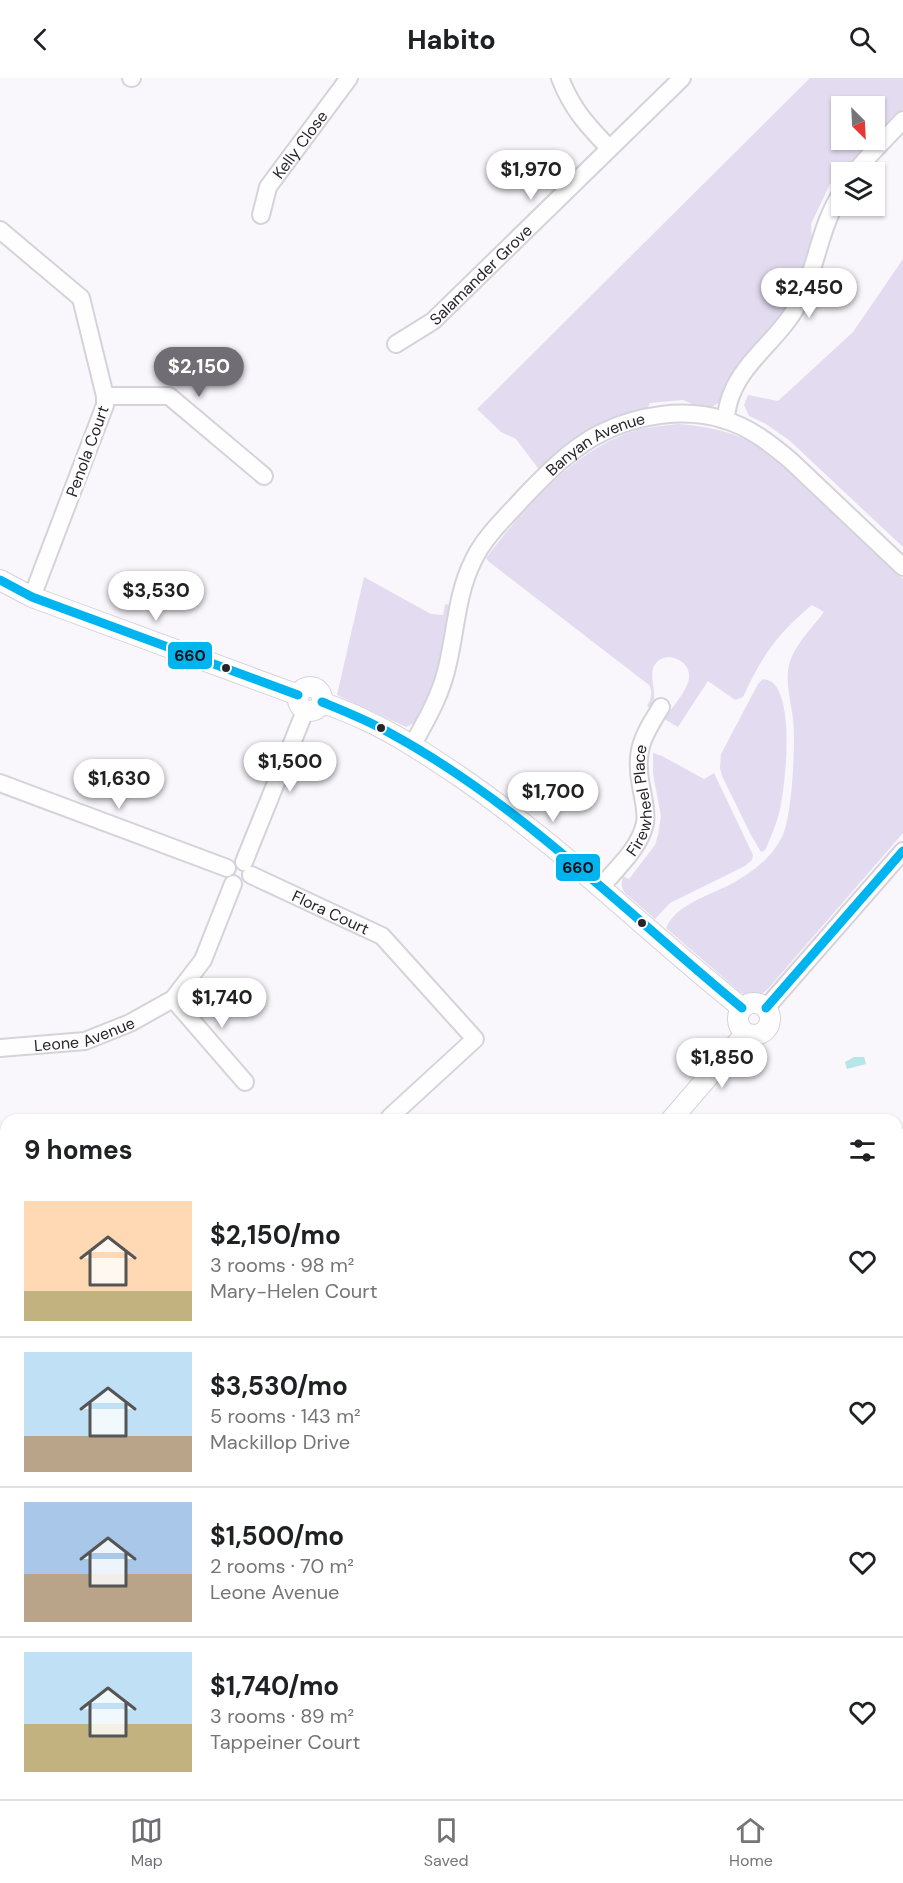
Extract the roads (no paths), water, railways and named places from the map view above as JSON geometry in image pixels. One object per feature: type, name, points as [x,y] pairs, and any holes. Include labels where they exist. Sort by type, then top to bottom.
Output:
[{"type":"main road","points":[[0,580],[32,597],[308,703],[366,720],[412,746],[492,800],[561,854],[694,970],[742,1008]]},
{"type":"main road","points":[[753,1003],[766,1008],[770,1016],[766,1030],[753,1036],[741,1030],[737,1021],[742,1008],[753,1003]]},
{"type":"main road","points":[[676,1114],[746,1034]]},
{"type":"street","name":"Kelly Close","points":[[261,215],[268,187],[350,78]]},
{"type":"street","points":[[560,78],[569,101],[579,116],[609,148]]},
{"type":"street","name":"Salamander Grove","points":[[396,344],[433,321],[682,78]]},
{"type":"street","points":[[864,162],[903,120]]},
{"type":"street","points":[[725,420],[731,394],[739,379],[788,322],[800,301],[831,213]]},
{"type":"street","name":"Penola Court","points":[[0,231],[81,298],[105,396],[105,405],[32,597]]},
{"type":"street","points":[[105,396],[169,396],[264,476]]},
{"type":"street","name":"Banyan Avenue","points":[[412,746],[441,690],[463,585],[473,560],[487,539],[536,485],[576,449],[599,434],[625,423],[653,416],[679,414],[725,420],[749,431],[776,448],[903,567]]},
{"type":"street","points":[[0,783],[230,876],[230,863],[237,861],[247,868],[308,703]]},
{"type":"street","name":"Firewheel Place","points":[[600,888],[637,843],[642,831],[645,806],[638,759],[645,732],[661,707]]},
{"type":"street","points":[[766,1008],[903,851]]},
{"type":"street","name":"Flora Court","points":[[247,868],[382,936],[475,1040],[393,1114]]},
{"type":"street","name":"Leone Avenue","points":[[0,1048],[85,1041],[130,1023],[173,999],[203,960],[230,876]]},
{"type":"street","points":[[173,999],[245,1082]]},
{"type":"water","points":[[854,1057],[864,1057],[866,1064],[847,1069],[845,1062]]}]
